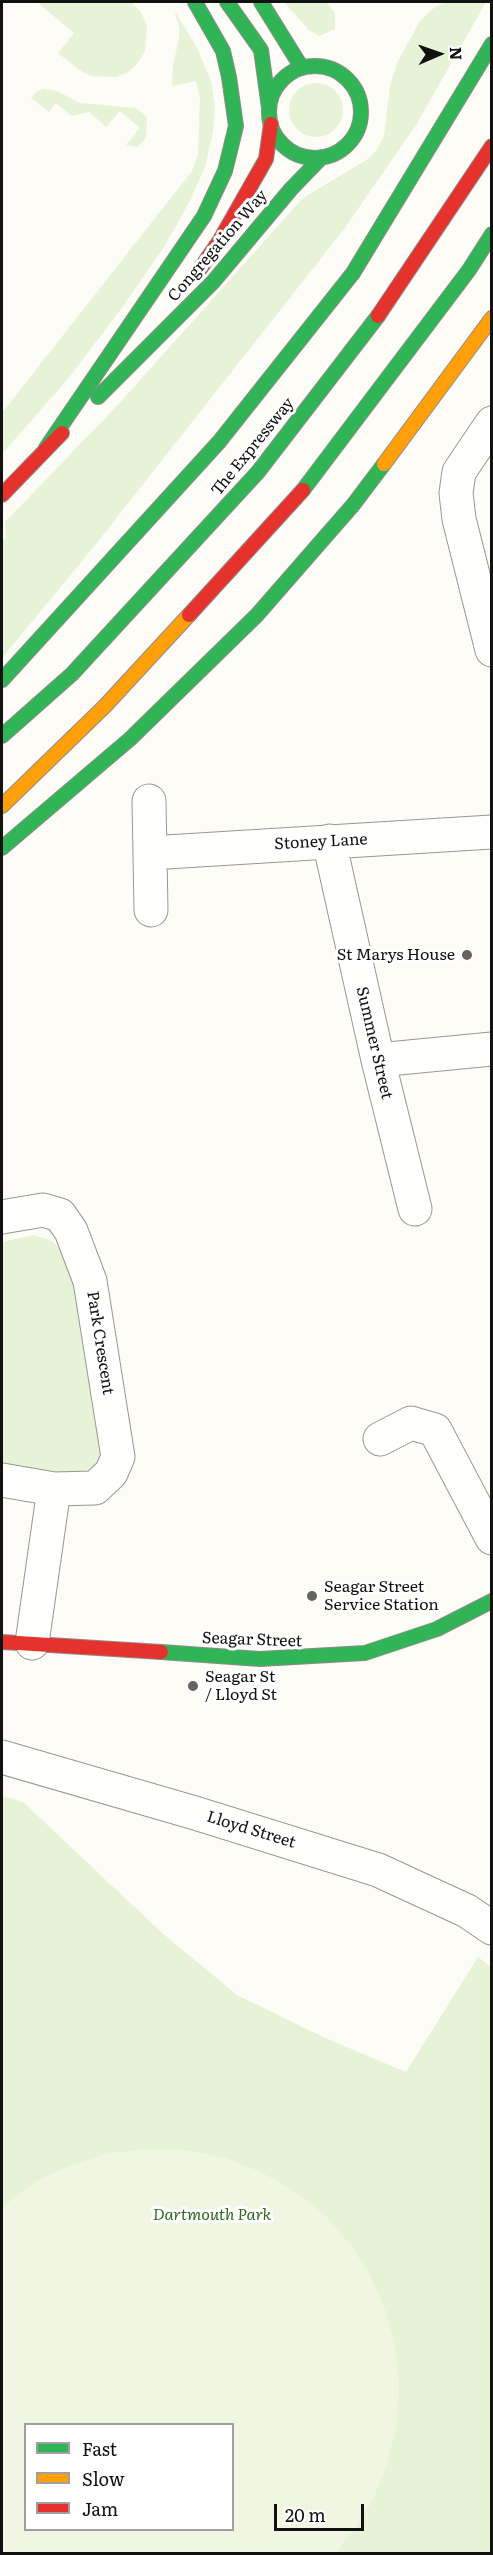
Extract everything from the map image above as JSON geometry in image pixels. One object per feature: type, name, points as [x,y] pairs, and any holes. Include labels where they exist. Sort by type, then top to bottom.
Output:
[{"type":"main road","points":[[46,448],[204,216],[225,171],[236,126],[229,77],[223,51],[195,2]]},
{"type":"main road","name":"Congregation Way","points":[[227,2],[261,50],[271,124],[275,135],[285,147],[306,157],[322,157],[341,149],[353,136],[360,119],[358,99],[350,82],[336,72],[318,66],[302,68]]},
{"type":"main road","points":[[261,2],[302,68],[280,82],[270,99],[269,108]]},
{"type":"main road","points":[[2,680],[219,442],[352,273],[492,44]]},
{"type":"main road","name":"Congregation Way","points":[[139,357],[220,240],[266,159],[271,124]]},
{"type":"main road","name":"The Expressway","points":[[2,736],[72,674],[258,472],[391,299],[492,146]]},
{"type":"main road","name":"Congregation Way","points":[[2,495],[46,448],[213,282],[291,189],[322,157]]},
{"type":"main road","points":[[2,806],[105,706],[301,492],[469,270],[492,234]]},
{"type":"main road","points":[[2,848],[130,740],[257,615],[353,506],[492,318]]},
{"type":"main road","name":"Seagar Street","points":[[17,1643],[260,1659],[335,1656],[365,1653],[399,1643],[437,1629],[492,1600]]},
{"type":"street","points":[[492,423],[459,472],[456,493],[459,519],[481,568],[492,650]]},
{"type":"street","points":[[149,801],[151,910]]},
{"type":"street","name":"Stoney Lane","points":[[150,853],[492,832]]},
{"type":"street","name":"Summer Street","points":[[329,841],[378,1060],[415,1209]]},
{"type":"street","points":[[378,1060],[492,1049]]},
{"type":"street","name":"Park Crescent","points":[[2,1217],[43,1210],[60,1215],[71,1232],[90,1281],[118,1456],[111,1473],[95,1488],[54,1489],[2,1480]]},
{"type":"street","points":[[380,1439],[411,1423],[435,1430],[492,1538]]},
{"type":"street","points":[[17,1643],[54,1489]]},
{"type":"street","name":"Lloyd Street","points":[[2,1757],[195,1813],[378,1870],[467,1911],[492,1928]]},
{"type":"green space","points":[[37,2],[131,2],[141,12],[147,26],[145,51],[137,64],[128,72],[116,77],[91,76],[58,53],[74,33]]},
{"type":"green space","points":[[284,2],[327,2],[335,13],[335,29],[319,36],[309,30]]},
{"type":"green space","points":[[447,2],[486,2],[416,125],[344,229],[96,544],[2,658],[2,542],[6,537],[5,522],[116,407],[303,198],[368,159],[376,151],[384,136],[390,86],[397,63],[420,21],[436,6]]},
{"type":"green space","points":[[174,10],[196,46],[211,81],[215,107],[206,164],[190,201],[164,247],[121,309],[67,380],[2,454],[2,413],[192,171],[198,154],[200,98],[196,81],[172,86],[173,65],[179,39],[179,26]]},
{"type":"green space","points":[[311,83],[321,83],[335,91],[341,100],[343,110],[341,120],[335,129],[321,137],[311,137],[294,125],[289,115],[289,105],[301,88]]},
{"type":"green space","points":[[43,89],[57,91],[80,103],[136,108],[147,117],[146,138],[137,147],[126,145],[140,128],[120,111],[106,127],[89,112],[72,116],[56,103],[49,112],[31,98]]},
{"type":"green space","points":[[34,1235],[52,1241],[74,1263],[107,1452],[94,1469],[65,1474],[2,1464],[2,1242]]},
{"type":"green space","name":"Dartmouth Park","points":[[2,1796],[23,1802],[161,1932],[237,1995],[325,2038],[406,2072],[478,1957],[491,1967],[491,2553],[2,2553]]},
{"type":"green space","points":[[149,2149],[187,2150],[225,2158],[261,2172],[294,2191],[325,2215],[350,2244],[371,2277],[386,2312],[396,2350],[399,2388],[396,2427],[387,2464],[373,2500],[352,2533],[335,2553],[2,2553],[2,2207],[38,2180],[74,2164],[110,2153]]},
{"type":"traffic: fast","points":[[46,448],[204,216],[225,171],[236,126],[229,77],[223,51],[195,2]]},
{"type":"traffic: fast","points":[[227,2],[261,50],[269,108]]},
{"type":"traffic: fast","points":[[261,2],[302,68]]},
{"type":"traffic: fast","points":[[2,680],[219,442],[353,273],[492,44]]},
{"type":"traffic: fast","points":[[315,66],[332,70],[347,80],[357,95],[361,112],[357,129],[347,144],[332,154],[315,158],[298,154],[283,144],[273,129],[269,112],[273,95],[283,80],[298,70],[315,66]]},
{"type":"traffic: fast","points":[[98,397],[213,282],[291,189],[322,157]]},
{"type":"traffic: fast","points":[[303,490],[469,270],[492,234]]},
{"type":"traffic: fast","points":[[2,736],[72,674],[258,472],[378,316]]},
{"type":"traffic: fast","points":[[2,848],[130,739],[257,615],[353,505],[384,464]]},
{"type":"traffic: fast","points":[[161,1652],[260,1659],[365,1653],[437,1629],[492,1601]]},
{"type":"traffic: slow","points":[[384,464],[492,318]]},
{"type":"traffic: slow","points":[[2,806],[105,706],[189,615]]},
{"type":"traffic: jam","points":[[200,269],[220,240],[266,159],[271,124]]},
{"type":"traffic: jam","points":[[378,316],[492,146]]},
{"type":"traffic: jam","points":[[2,495],[62,433]]},
{"type":"traffic: jam","points":[[189,615],[303,490]]},
{"type":"traffic: jam","points":[[2,1642],[161,1652]]},
{"type":"place","name":"St Marys House","points":[[467,955]]},
{"type":"place","name":"Seagar Street Service Station","points":[[312,1596]]},
{"type":"place","name":"Seagar St / Lloyd St","points":[[193,1686]]}]
